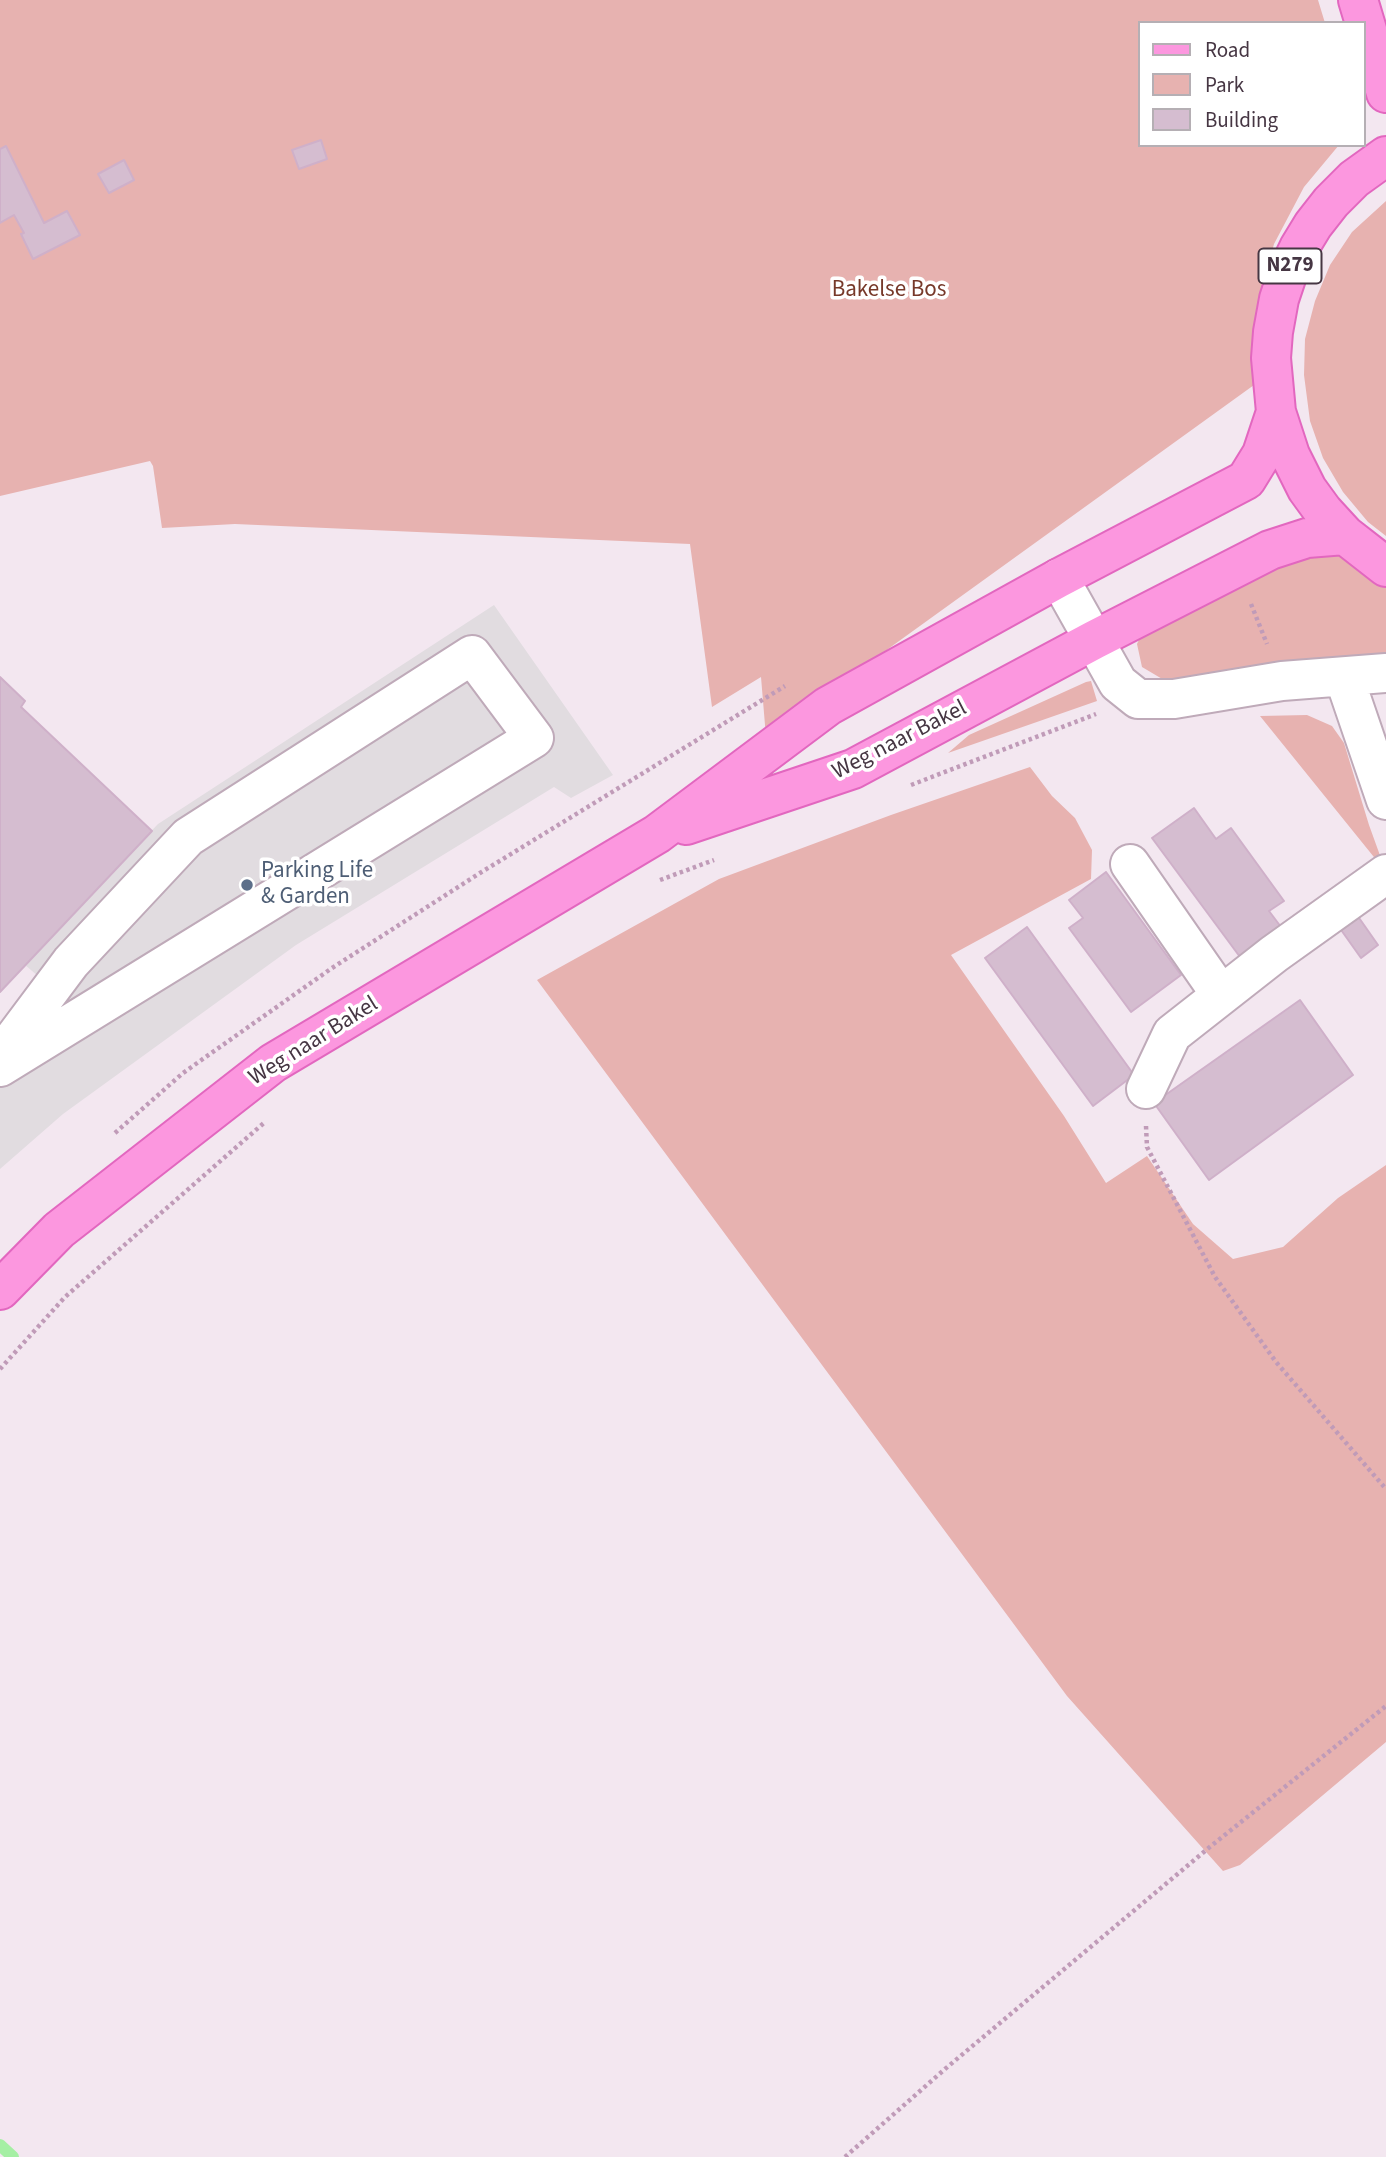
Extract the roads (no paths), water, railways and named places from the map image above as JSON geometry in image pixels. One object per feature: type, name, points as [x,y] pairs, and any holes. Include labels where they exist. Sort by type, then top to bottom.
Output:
[{"type":"main road","points":[[1358,0],[1364,21]]},
{"type":"main road","points":[[1365,23],[1386,93]]},
{"type":"main road","name":"N279","points":[[1386,156],[1354,179],[1331,202],[1313,225],[1289,269],[1279,299],[1273,332],[1272,384],[1276,412],[1290,455],[1307,489],[1345,535],[1386,566]]},
{"type":"main road","name":"Weg naar Bakel","points":[[0,1290],[59,1230],[274,1063],[657,834],[828,706],[1059,578],[1246,480],[1262,454],[1276,412]]},
{"type":"main road","name":"Weg naar Bakel","points":[[657,834],[853,769],[1094,640],[1270,550],[1307,538],[1345,535]]},
{"type":"street","points":[[1059,578],[1118,683],[1138,699],[1174,699],[1282,681],[1386,673]]},
{"type":"street","points":[[0,1057],[71,962],[188,837],[472,655],[534,738],[0,1067]]},
{"type":"street","points":[[1345,677],[1386,800]]},
{"type":"street","points":[[1130,864],[1221,995]]},
{"type":"street","points":[[1146,1089],[1172,1034],[1274,954],[1386,874]]},
{"type":"waterway","points":[[0,2145],[13,2157]]},
{"type":"place","name":"Parking Life & Garden","points":[[247,885]]},
{"type":"park label","name":"Bakelse Bos","points":[[889,291]]}]
